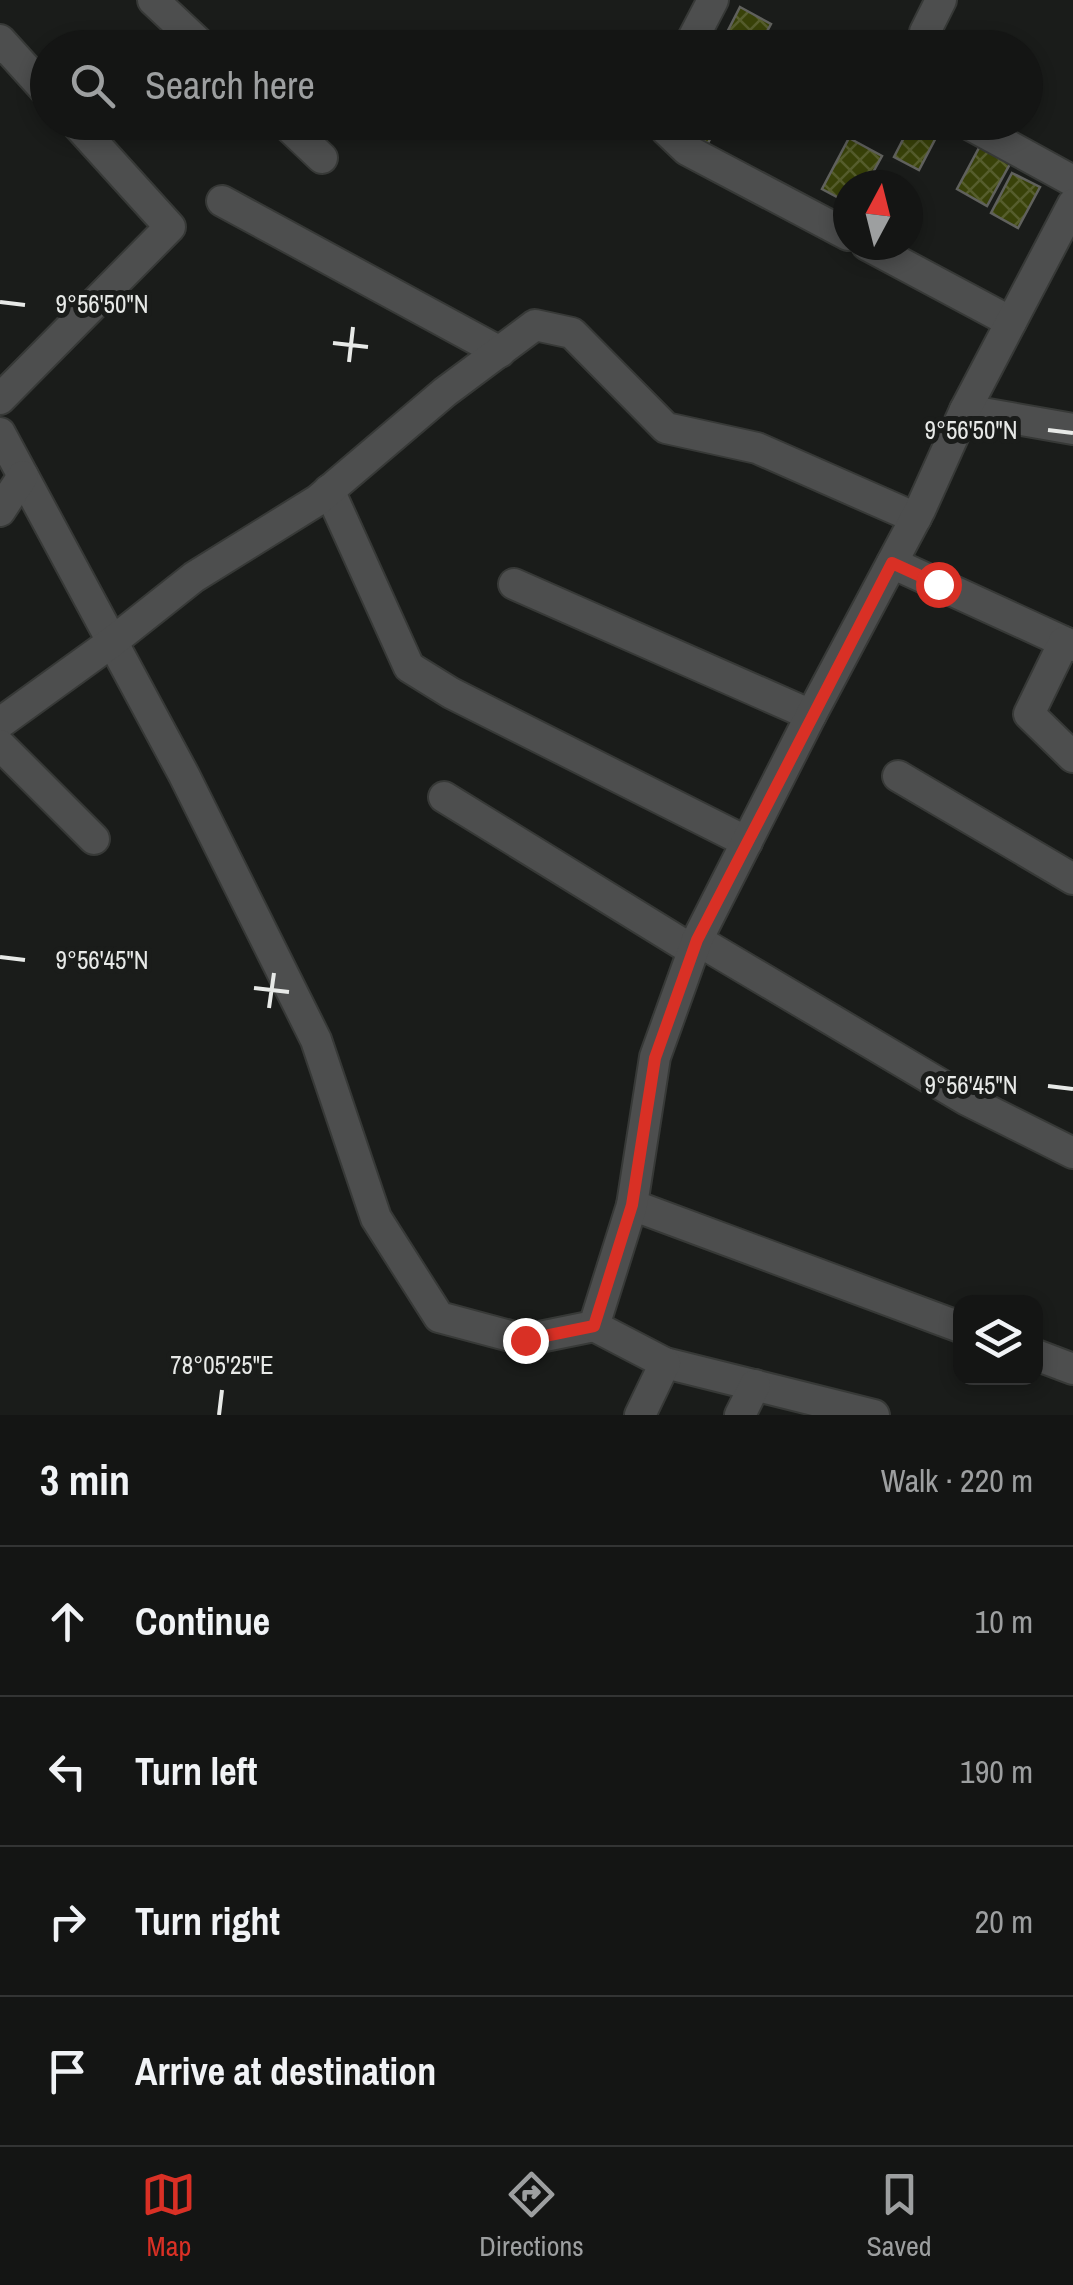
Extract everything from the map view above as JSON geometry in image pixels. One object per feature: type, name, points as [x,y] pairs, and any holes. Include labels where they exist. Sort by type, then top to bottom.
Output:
[{"type":"street","points":[[697,30],[713,0]]},
{"type":"street","points":[[926,30],[941,0]]},
{"type":"street","points":[[168,6],[189,30]]},
{"type":"street","points":[[0,40],[30,72]]},
{"type":"street","points":[[0,399],[170,227],[91,140]]},
{"type":"street","points":[[303,140],[322,158]]},
{"type":"street","points":[[676,140],[687,150],[833,227]]},
{"type":"street","points":[[998,140],[1073,181]]},
{"type":"street","points":[[222,201],[500,352]]},
{"type":"street","points":[[594,1326],[632,1205],[655,1058],[696,946],[1073,204]]},
{"type":"street","points":[[894,260],[1011,322]]},
{"type":"street","points":[[0,723],[194,577],[329,490],[445,392],[535,325],[572,333],[666,428],[757,448],[916,518]]},
{"type":"street","points":[[965,410],[1073,430]]},
{"type":"street","points":[[0,433],[184,776],[316,1040],[376,1218],[438,1317],[525,1340],[594,1326],[665,1362],[874,1415]]},
{"type":"street","points":[[0,511],[23,476]]},
{"type":"street","points":[[329,490],[410,667],[451,693],[747,842]]},
{"type":"street","points":[[892,563],[1068,644],[1029,714],[1073,757]]},
{"type":"street","points":[[514,584],[811,715]]},
{"type":"street","points":[[0,746],[94,840]]},
{"type":"street","points":[[898,776],[1073,879]]},
{"type":"street","points":[[444,797],[967,1100],[1073,1153]]},
{"type":"street","points":[[632,1205],[953,1324]]},
{"type":"street","points":[[1043,1358],[1073,1369]]},
{"type":"street","points":[[640,1415],[665,1362]]},
{"type":"street","points":[[740,1415],[754,1385]]},
{"type":"building","points":[[740,7],[771,24],[768,30],[728,30]]},
{"type":"building","points":[[848,140],[882,156],[874,170],[833,170],[833,195],[822,189]]},
{"type":"building","points":[[903,140],[935,140],[919,170],[894,157]]},
{"type":"building","points":[[980,146],[1011,162],[987,206],[957,189]]},
{"type":"building","points":[[1012,173],[1040,187],[1018,228],[991,213]]},
{"type":"route","points":[[525,1340],[594,1326],[632,1205],[655,1058],[697,940],[892,563],[938,584]]}]
